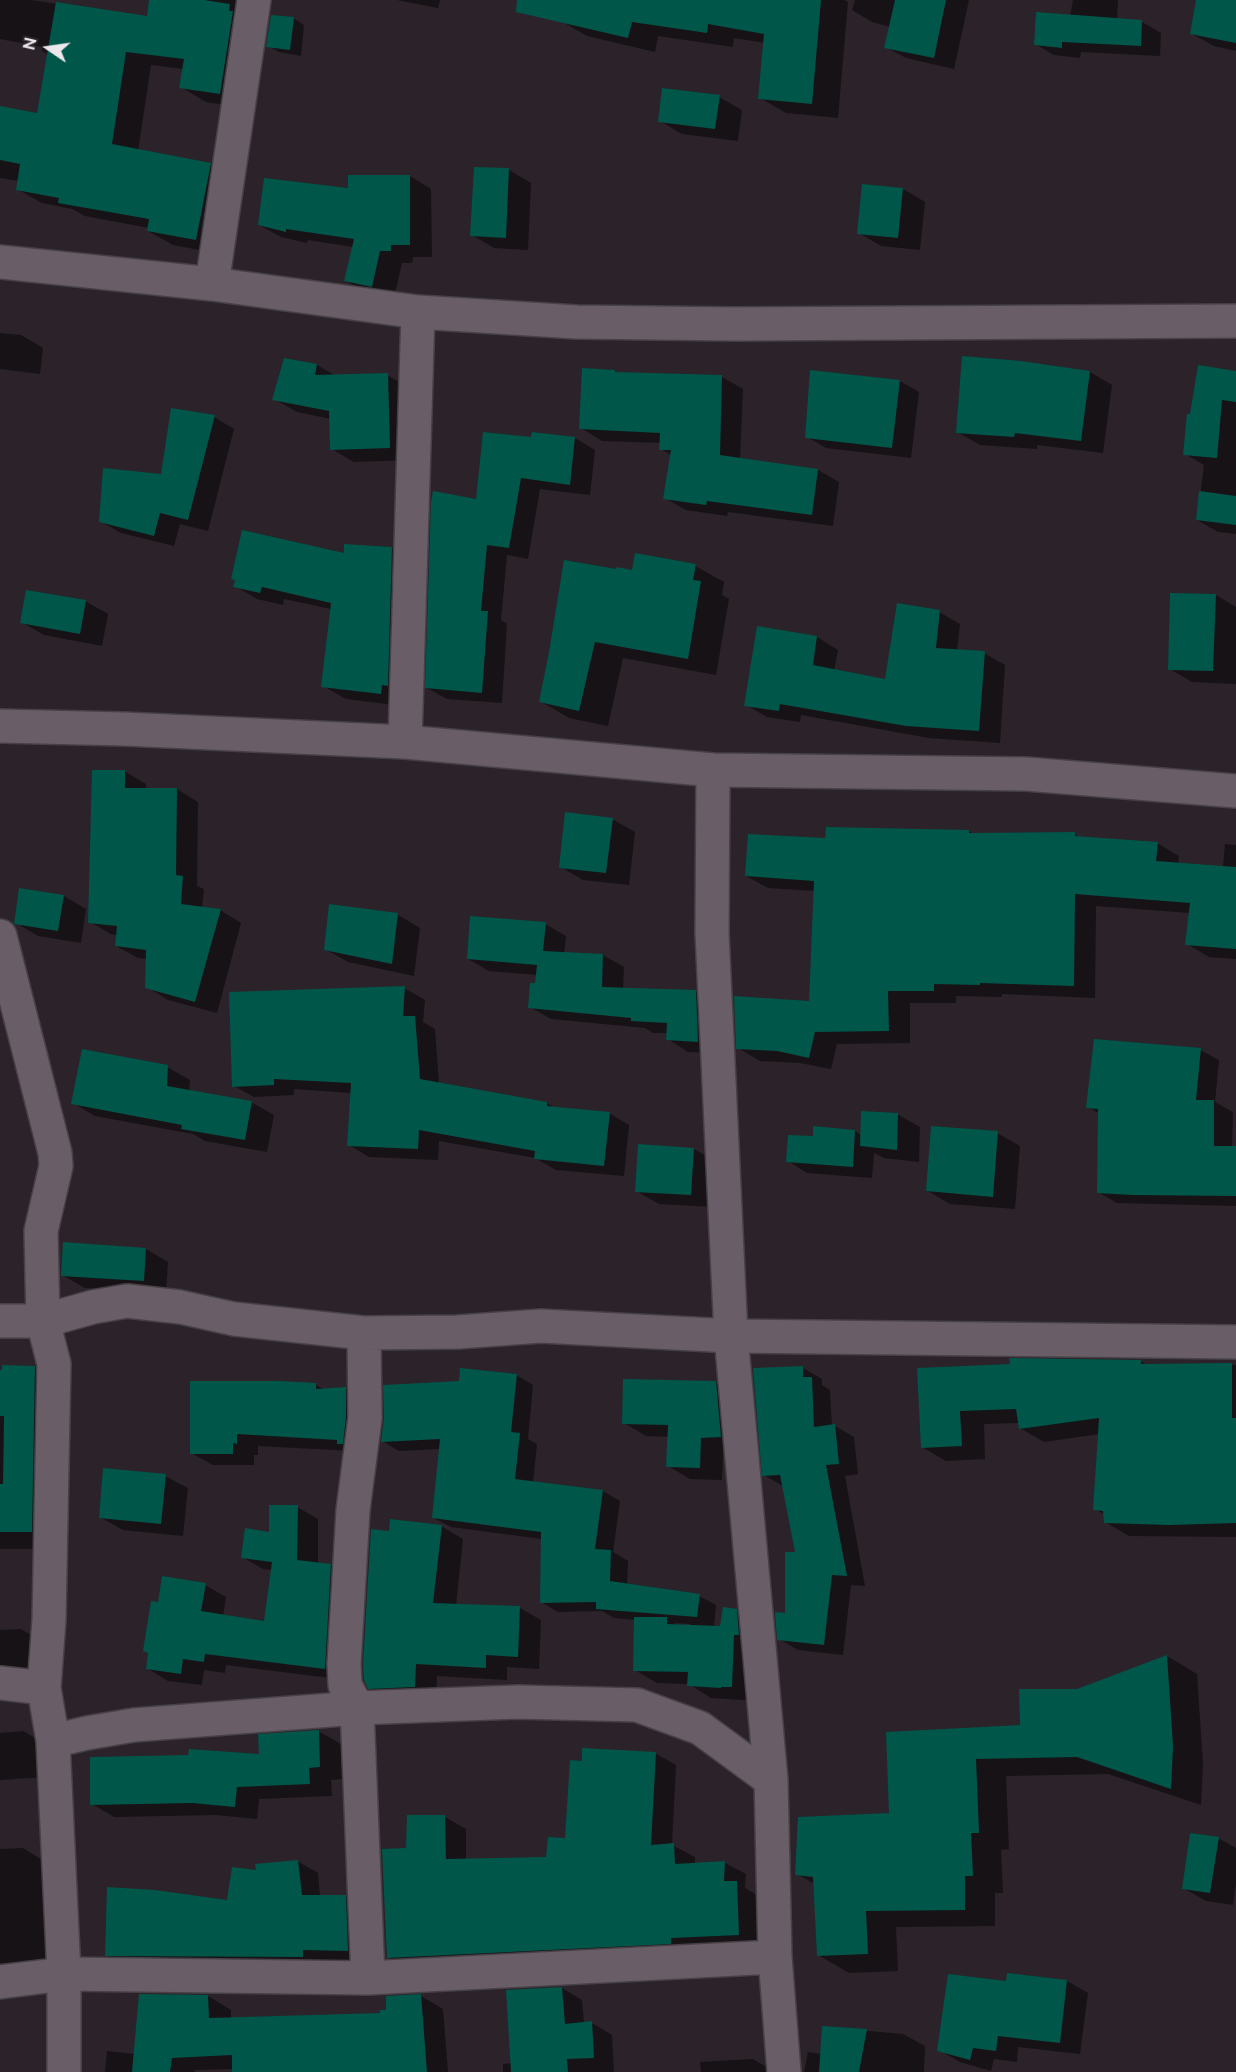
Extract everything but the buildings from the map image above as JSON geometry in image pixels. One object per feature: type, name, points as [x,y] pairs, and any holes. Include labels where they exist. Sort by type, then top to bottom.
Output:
[{"type":"street","points":[[212,284],[254,0]]},
{"type":"street","points":[[0,262],[212,284],[418,312],[576,322],[735,324],[1236,321]]},
{"type":"street","points":[[405,742],[418,312]]},
{"type":"street","points":[[0,726],[124,729],[405,742],[713,770],[1026,774],[1236,792]]},
{"type":"street","points":[[713,770],[712,933],[731,1336],[771,1780],[775,1957],[784,2072]]},
{"type":"street","points":[[0,936],[55,1153],[56,1166],[41,1231],[43,1321],[54,1364],[49,1620],[44,1688],[53,1741],[64,1974],[64,2072]]},
{"type":"street","points":[[0,1321],[43,1321],[93,1307],[127,1301],[180,1307],[234,1319],[364,1333],[458,1332],[542,1326],[731,1336],[1236,1342]]},
{"type":"street","points":[[364,1333],[365,1418],[353,1510],[344,1664],[345,1685],[357,1708],[368,1978]]},
{"type":"street","points":[[0,1683],[44,1688]]},
{"type":"street","points":[[53,1741],[143,1724],[357,1708],[518,1702],[637,1705],[700,1728],[771,1780]]},
{"type":"street","points":[[0,1982],[64,1974],[368,1978],[775,1957]]}]
